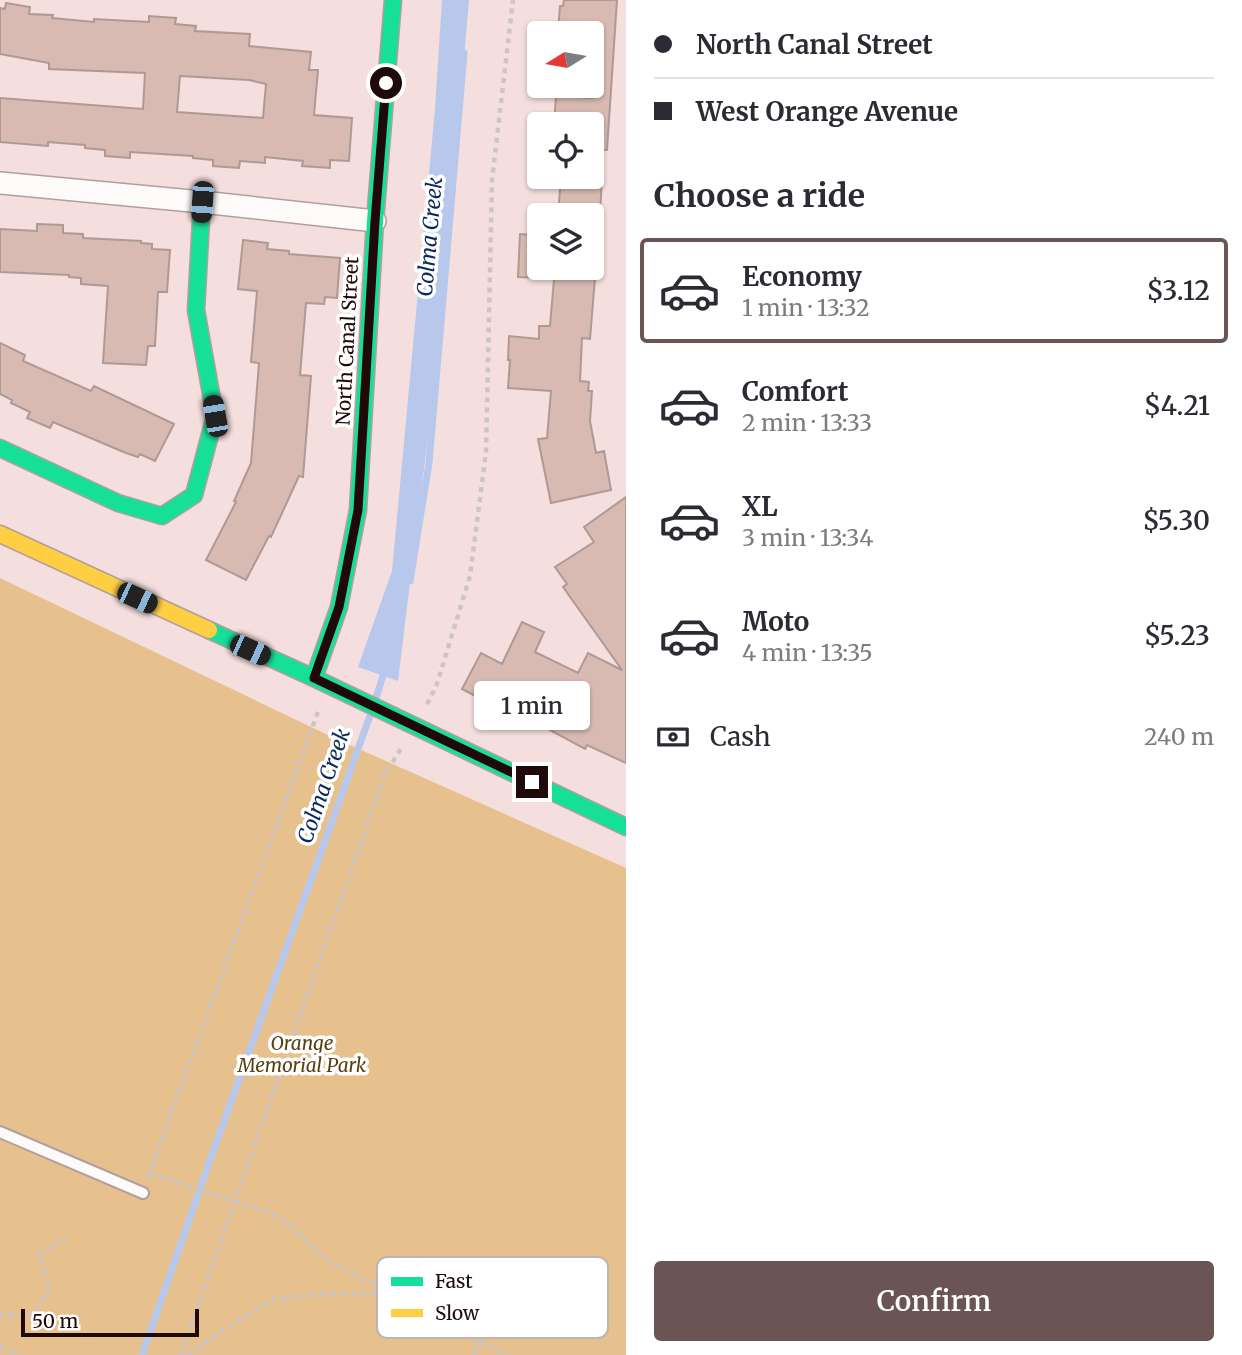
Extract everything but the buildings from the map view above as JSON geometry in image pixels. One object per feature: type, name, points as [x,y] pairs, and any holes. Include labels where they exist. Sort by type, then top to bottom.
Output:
[{"type":"street","name":"North Canal Street","points":[[321,682],[358,510],[375,221],[393,0]]},
{"type":"street","points":[[0,183],[375,221]]},
{"type":"street","points":[[0,448],[118,503],[162,516],[194,495],[215,416],[195,310],[202,202]]},
{"type":"street","points":[[0,534],[626,827]]},
{"type":"lane","points":[[0,1132],[143,1193]]},
{"type":"path","points":[[181,1355],[385,774],[415,727],[436,687],[470,576],[486,452],[492,180],[513,0]]},
{"type":"path","points":[[143,1193],[321,682]]},
{"type":"path","points":[[149,1173],[271,1213],[292,1227],[322,1256],[358,1278],[377,1284]]},
{"type":"path","points":[[0,1316],[4,1313],[27,1317],[34,1314],[50,1288],[39,1254],[66,1237]]},
{"type":"path","points":[[188,1355],[225,1328],[274,1299],[320,1294],[377,1294]]},
{"type":"path","points":[[473,1338],[510,1355]]},
{"type":"path","points":[[476,1338],[479,1342]]},
{"type":"path","points":[[474,1355],[479,1342]]},
{"type":"path","points":[[0,1348],[20,1355]]},
{"type":"green space","name":"Orange Memorial Park","points":[[0,578],[332,737],[626,868],[626,1355],[0,1355]]},
{"type":"water","points":[[442,0],[469,0],[438,354],[398,681],[358,667],[392,571],[435,109]]},
{"type":"waterway","name":"Colma Creek","points":[[410,581],[429,463],[464,53]]},
{"type":"waterway","name":"Colma Creek","points":[[376,698],[385,669]]},
{"type":"waterway","name":"Colma Creek","points":[[142,1355],[371,713]]},
{"type":"traffic: fast","points":[[314,678],[339,607],[358,510],[375,221],[393,0]]},
{"type":"traffic: fast","points":[[0,448],[118,503],[162,516],[194,495],[215,416],[196,310],[202,202]]},
{"type":"traffic: fast","points":[[209,630],[626,827]]},
{"type":"traffic: slow","points":[[0,534],[209,630]]},
{"type":"route","points":[[386,83],[358,510],[339,607],[314,678],[532,782]]}]
